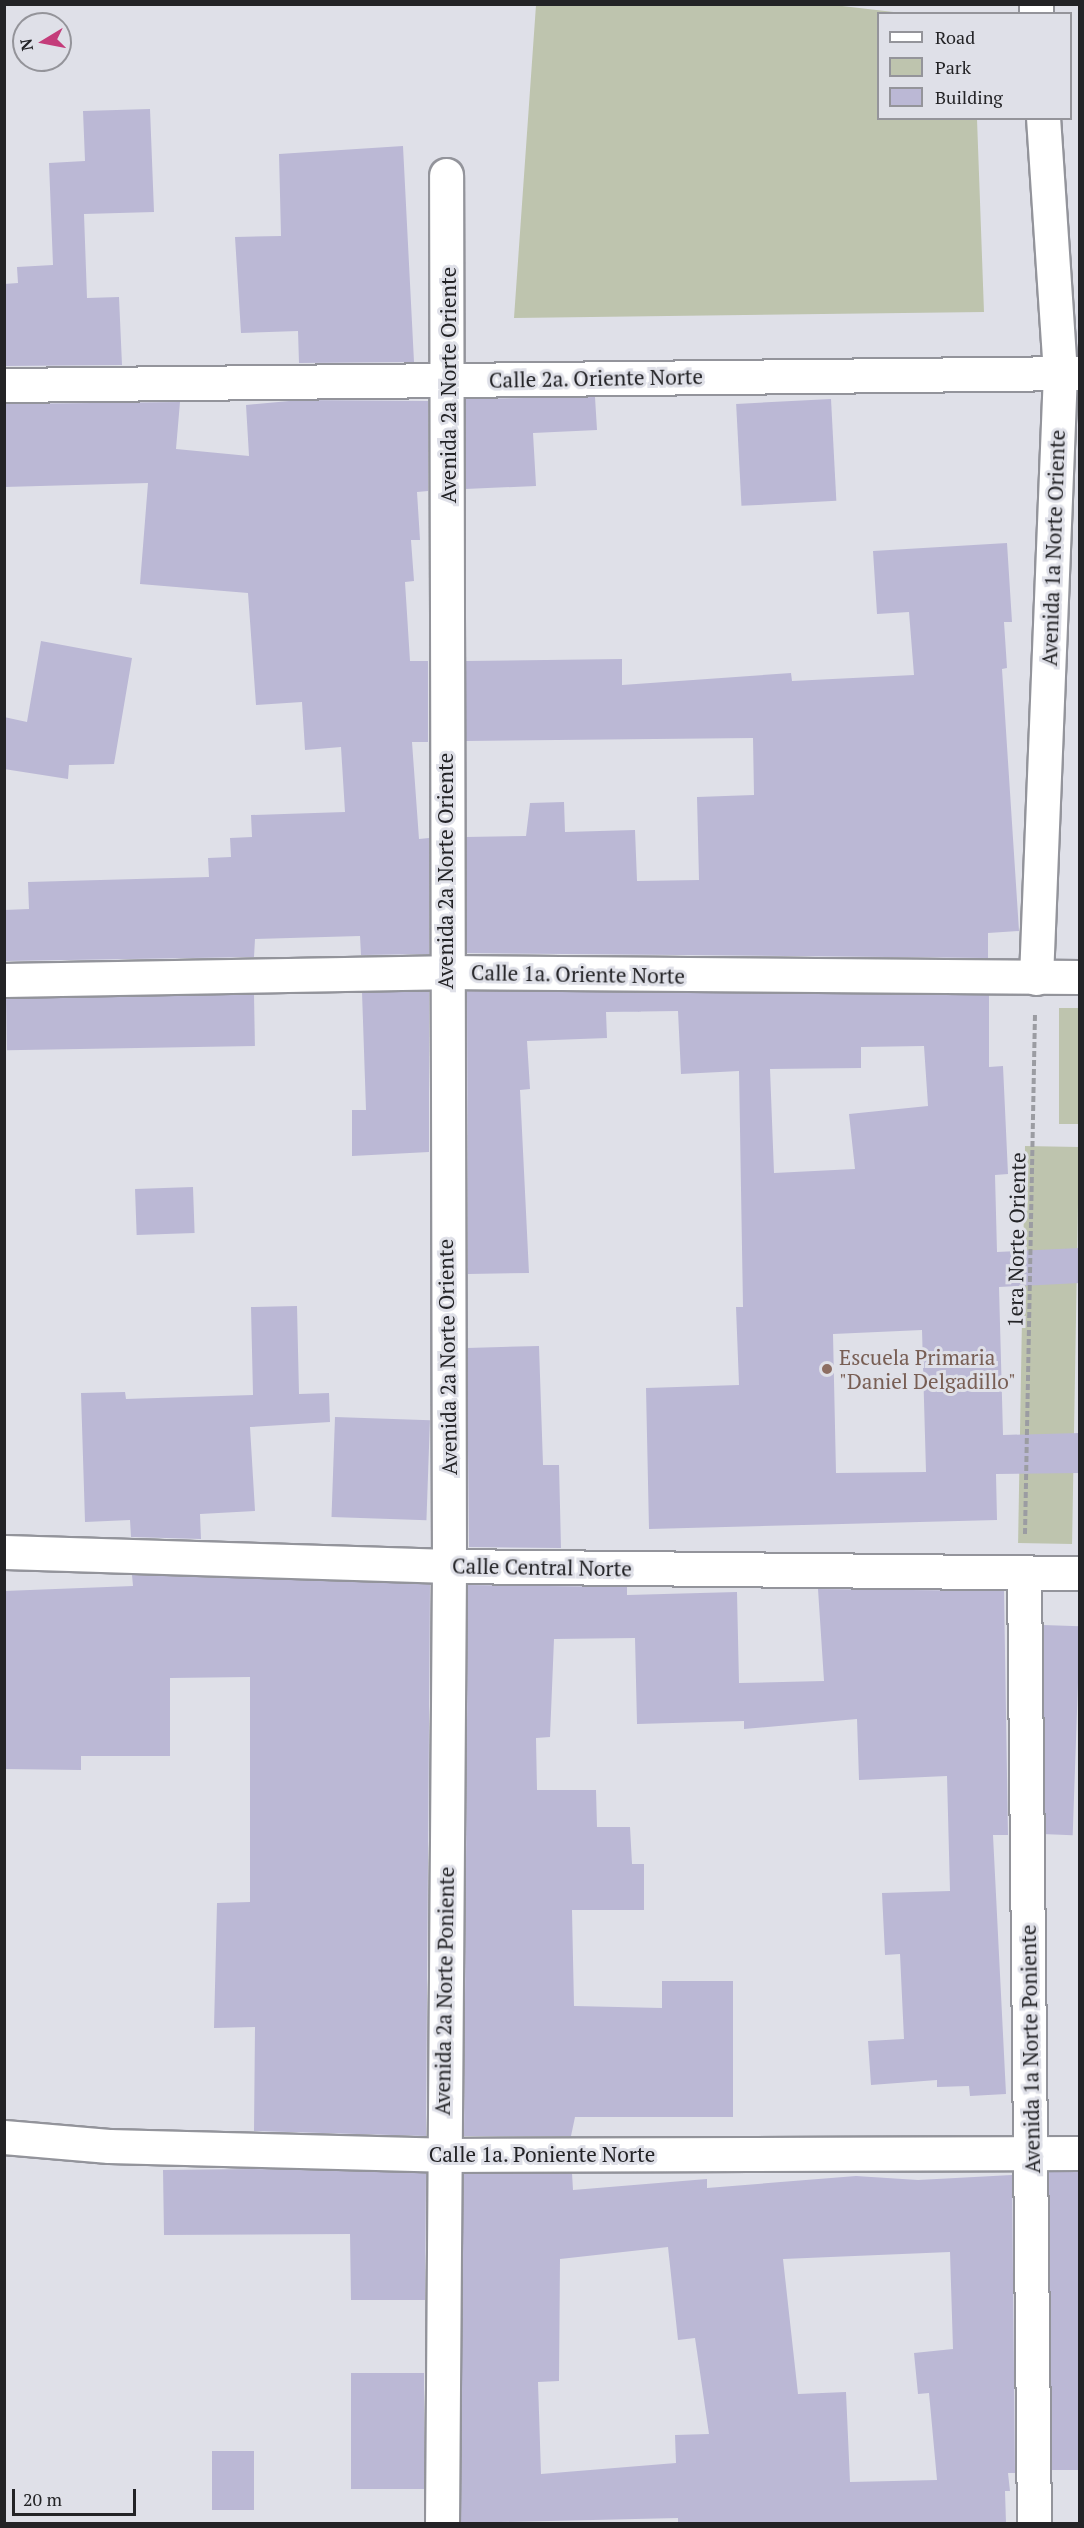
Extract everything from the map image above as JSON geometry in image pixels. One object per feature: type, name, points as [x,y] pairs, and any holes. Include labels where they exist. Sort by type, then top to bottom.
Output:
[{"type":"street","name":"Avenida 1a Norte Oriente","points":[[1036,978],[1070,373],[1043,120]]},
{"type":"street","name":"Avenida 2a Norte Oriente","points":[[446,175],[450,380],[444,972],[449,1566]]},
{"type":"street","name":"Calle 2a. Oriente Norte","points":[[4,384],[1070,373]]},
{"type":"street","name":"Calle 1a. Oriente Norte","points":[[4,980],[444,972],[1080,977]]},
{"type":"street","name":"Calle Central Norte","points":[[4,1552],[449,1566],[1080,1573]]},
{"type":"street","name":"Avenida 2a Norte Poniente","points":[[442,2523],[442,2155],[449,1566]]},
{"type":"street","name":"Avenida 1a Norte Poniente","points":[[1024,1574],[1032,2153],[1034,2523]]},
{"type":"street","name":"Calle 1a. Poniente Norte","points":[[4,2136],[109,2146],[442,2155],[1080,2153]]},
{"type":"path","name":"1era Norte Oriente","points":[[1024,1574],[1036,978]]},
{"type":"green space","points":[[825,4],[893,12],[877,12],[877,120],[977,120],[984,312],[514,318],[536,5]]},
{"type":"green space","points":[[1059,1008],[1079,1008],[1079,1124],[1059,1124]]},
{"type":"green space","points":[[1025,1146],[1079,1147],[1072,1544],[1018,1543]]},
{"type":"building","points":[[150,109],[154,212],[84,214],[87,298],[119,297],[122,365],[4,366],[4,284],[18,283],[17,267],[53,265],[49,163],[85,161],[83,111]]},
{"type":"building","points":[[403,146],[414,362],[299,363],[298,331],[241,333],[235,237],[281,236],[279,154]]},
{"type":"building","points":[[595,397],[597,430],[533,433],[536,486],[465,489],[465,399]]},
{"type":"building","points":[[831,399],[836,501],[741,506],[736,404]]},
{"type":"building","points":[[300,400],[428,401],[428,491],[417,492],[420,540],[411,540],[414,581],[405,582],[410,661],[428,661],[428,742],[412,742],[419,839],[429,838],[429,954],[361,955],[360,936],[255,939],[254,957],[5,961],[4,910],[29,909],[28,882],[209,877],[208,858],[231,857],[230,838],[252,837],[251,815],[345,812],[341,747],[305,750],[302,702],[256,705],[248,593],[140,584],[148,483],[4,487],[4,404],[180,402],[176,449],[249,456],[246,405]]},
{"type":"building","points":[[1007,543],[1012,622],[1004,622],[1007,668],[1002,669],[1019,931],[988,933],[988,958],[466,953],[466,837],[526,836],[530,803],[564,802],[565,832],[635,830],[637,881],[699,880],[697,797],[754,795],[753,738],[466,741],[466,661],[622,659],[622,685],[791,673],[792,681],[914,675],[909,612],[877,614],[873,551]]},
{"type":"building","points":[[41,641],[132,658],[114,764],[69,765],[68,779],[4,769],[4,717],[27,722]]},
{"type":"building","points":[[429,991],[429,1152],[352,1156],[352,1110],[366,1110],[362,992]]},
{"type":"building","points":[[467,991],[989,995],[989,1067],[1003,1066],[1008,1174],[995,1175],[997,1252],[1080,1248],[1080,1283],[999,1287],[1003,1435],[1080,1433],[1080,1473],[996,1474],[997,1520],[649,1529],[646,1388],[739,1385],[736,1307],[743,1307],[739,1071],[681,1074],[678,1011],[606,1012],[607,1038],[527,1041],[530,1089],[520,1090],[529,1273],[468,1274]],"holes":[[[924,1046],[928,1106],[849,1114],[855,1169],[774,1173],[770,1069],[861,1068],[861,1047]],[[922,1330],[926,1472],[836,1473],[833,1334]]]},
{"type":"building","points":[[254,994],[255,1046],[7,1050],[6,998]]},
{"type":"building","points":[[193,1187],[195,1233],[137,1235],[135,1189]]},
{"type":"building","points":[[297,1306],[299,1394],[329,1393],[330,1422],[250,1427],[255,1511],[200,1514],[201,1539],[131,1537],[130,1520],[85,1522],[81,1393],[125,1392],[126,1399],[253,1395],[251,1307]]},
{"type":"building","points":[[539,1346],[543,1465],[559,1465],[561,1548],[469,1547],[467,1348]]},
{"type":"building","points":[[335,1417],[430,1420],[426,1520],[332,1517]]},
{"type":"building","points":[[132,1575],[430,1584],[426,2136],[254,2131],[255,2027],[214,2028],[217,1903],[250,1902],[250,1677],[170,1678],[170,1756],[81,1756],[81,1770],[4,1769],[4,1591],[133,1586]]},
{"type":"building","points":[[468,1585],[627,1587],[627,1595],[737,1592],[739,1683],[824,1681],[818,1589],[1004,1591],[1008,1835],[993,1835],[1006,2094],[970,2096],[969,2086],[937,2087],[937,2080],[871,2085],[868,2041],[904,2039],[900,1954],[885,1955],[882,1893],[950,1891],[947,1776],[859,1780],[857,1719],[744,1729],[744,1721],[637,1724],[635,1638],[554,1639],[550,1737],[536,1738],[537,1790],[596,1790],[597,1827],[630,1827],[632,1864],[644,1864],[644,1910],[572,1910],[574,2006],[662,2008],[662,1981],[733,1981],[733,2117],[575,2117],[571,2136],[464,2136]]},
{"type":"building","points":[[1043,1625],[1080,1626],[1073,1835],[1036,1834]]},
{"type":"building","points":[[254,2169],[426,2173],[425,2300],[351,2300],[350,2234],[164,2235],[163,2170]]},
{"type":"building","points":[[1049,2172],[1080,2172],[1080,2470],[1049,2470]]},
{"type":"building","points":[[572,2173],[573,2190],[707,2179],[707,2188],[856,2176],[918,2180],[1012,2175],[1015,2473],[1008,2473],[1010,2491],[1005,2491],[1006,2523],[678,2523],[678,2518],[461,2523],[463,2174]],"holes":[[[668,2247],[678,2340],[695,2338],[709,2434],[675,2435],[676,2463],[541,2474],[538,2382],[559,2381],[560,2259]],[[950,2252],[953,2349],[914,2353],[918,2394],[929,2393],[937,2480],[850,2482],[846,2392],[798,2394],[783,2259]]]},
{"type":"building","points":[[351,2373],[424,2373],[424,2489],[351,2489]]},
{"type":"building","points":[[212,2451],[254,2451],[254,2510],[212,2510]]},
{"type":"place","name":"Escuela Primaria \"Daniel Delgadillo\"","points":[[827,1369]]}]
